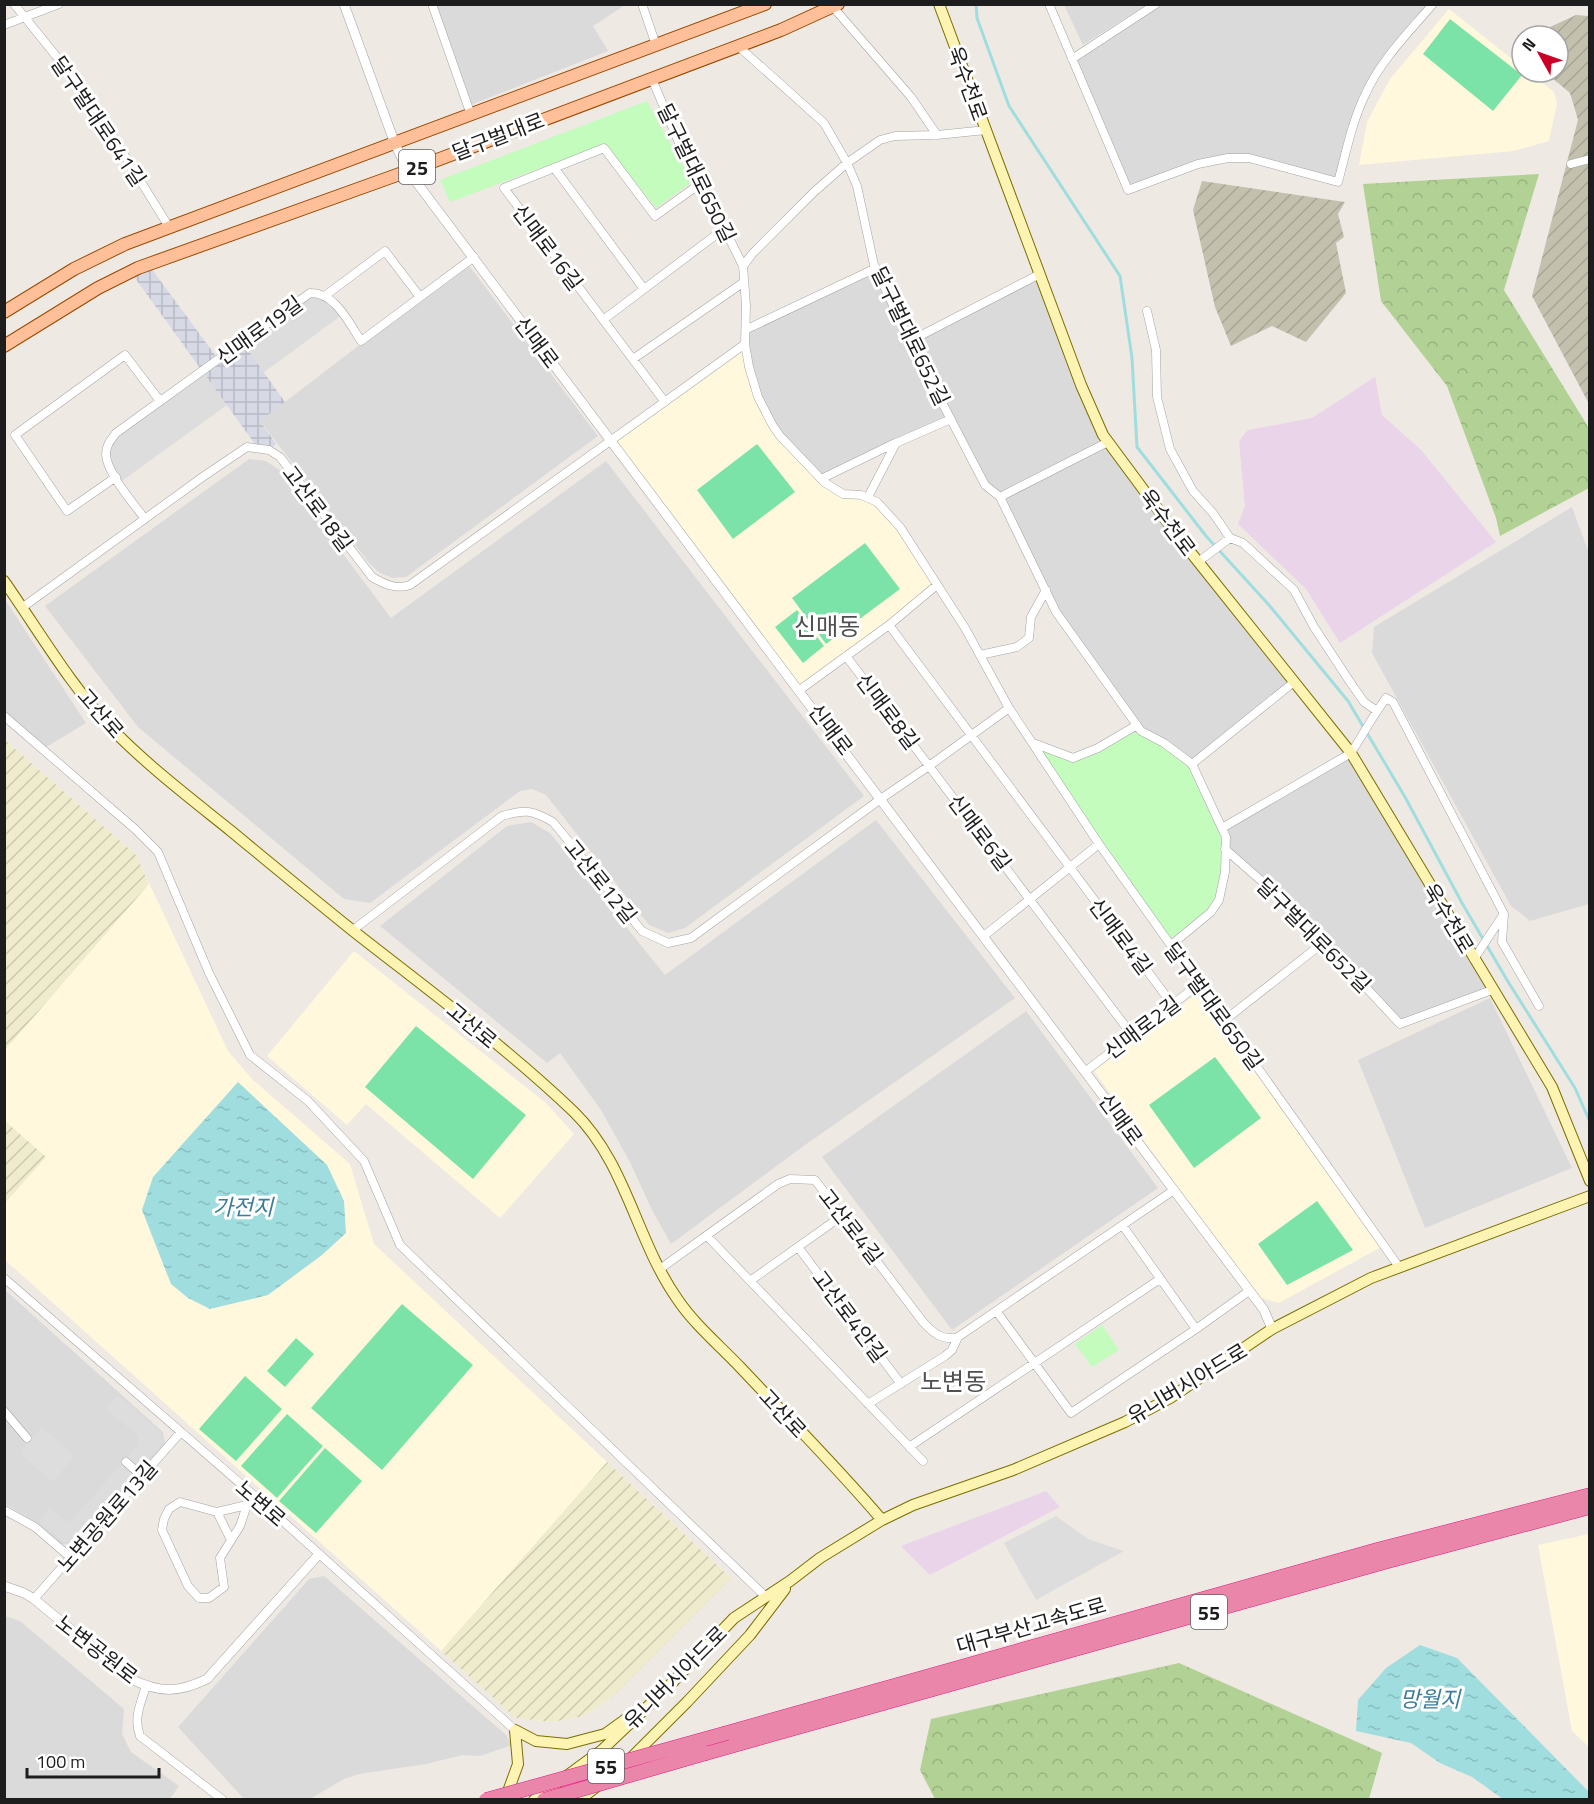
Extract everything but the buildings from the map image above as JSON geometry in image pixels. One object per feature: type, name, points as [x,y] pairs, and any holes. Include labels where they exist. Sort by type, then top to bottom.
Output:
[{"type":"highway","name":"대구부산고속도로","points":[[1029,1655],[1377,1550],[1590,1495]]},
{"type":"highway","name":"대구부산고속도로","points":[[544,1800],[1029,1655],[1590,1507]]},
{"type":"highway","name":"대구부산고속도로","points":[[486,1800],[727,1733],[972,1671]]},
{"type":"main road","name":"달구벌대로","points":[[4,312],[74,269],[124,244],[765,4]]},
{"type":"main road","name":"욱수천로","points":[[939,4],[1081,385],[1103,435],[1198,562],[1351,753],[1552,1087],[1590,1181]]},
{"type":"main road","name":"달구벌대로","points":[[4,346],[98,288],[138,268],[408,171],[738,46],[835,6]]},
{"type":"main road","name":"고산로","points":[[4,580],[69,676],[110,727],[155,769],[544,1084],[597,1137],[612,1163],[675,1297],[882,1520]]},
{"type":"main road","name":"유니버시아드로","points":[[534,1800],[602,1750],[668,1687],[734,1618],[820,1558],[882,1520],[928,1499],[1046,1456],[1125,1422],[1170,1398],[1272,1329],[1371,1278],[1590,1196]]},
{"type":"main road","name":"유니버시아드로","points":[[579,1800],[620,1769],[687,1702],[750,1635],[790,1581]]},
{"type":"main road","points":[[515,1730],[536,1741],[567,1744],[605,1734],[668,1687]]},
{"type":"main road","points":[[504,1800],[518,1764],[515,1730]]},
{"type":"street","name":"달구벌대로641길","points":[[14,4],[86,93],[169,227]]},
{"type":"street","points":[[4,25],[59,4]]},
{"type":"street","name":"신매로","points":[[344,4],[395,144],[408,171],[801,689],[1264,1310],[1272,1329]]},
{"type":"street","points":[[432,4],[471,115]]},
{"type":"street","points":[[642,4],[656,45]]},
{"type":"street","points":[[1049,4],[1128,190],[1198,164],[1228,158],[1249,158],[1338,182],[1353,127],[1366,93],[1385,61],[1433,4]]},
{"type":"street","points":[[1072,59],[1156,4]]},
{"type":"street","name":"달구벌대로","points":[[835,6],[937,135]]},
{"type":"street","name":"달구벌대로652길","points":[[738,46],[824,123],[847,163],[857,186],[876,268],[910,341],[985,485],[1000,497],[1056,612],[1141,731],[1164,743],[1191,764],[1222,828],[1226,837],[1226,849],[1225,872],[1219,900],[1211,912],[1171,945]]},
{"type":"street","name":"달구벌대로650길","points":[[652,79],[682,150],[743,266],[747,328],[745,344],[753,384],[773,426],[832,489],[843,494],[868,497],[891,515],[938,585],[1009,708],[1099,844],[1399,1268]]},
{"type":"street","points":[[847,163],[888,137],[986,130]]},
{"type":"street","name":"신매로16길","points":[[665,402],[504,188],[604,148],[655,216],[701,183]]},
{"type":"street","points":[[1571,164],[1590,159]]},
{"type":"street","name":"달구벌대로650길","points":[[743,266],[806,200],[847,163]]},
{"type":"street","points":[[555,168],[644,289]]},
{"type":"street","points":[[603,320],[725,228]]},
{"type":"street","points":[[326,295],[385,251],[420,297]]},
{"type":"street","name":"신매로19길","points":[[145,519],[108,467],[106,454],[108,444],[116,433],[310,293],[318,292],[326,295],[361,341],[474,257]]},
{"type":"street","points":[[747,328],[876,268]]},
{"type":"street","points":[[910,341],[1040,274]]},
{"type":"street","points":[[633,359],[744,282]]},
{"type":"street","points":[[1147,311],[1156,350],[1157,397],[1170,449],[1193,491],[1213,513],[1230,538],[1243,543],[1294,590],[1314,627],[1354,689],[1364,702],[1377,711]]},
{"type":"street","points":[[610,440],[745,344]]},
{"type":"street","points":[[116,477],[67,511],[15,435],[125,355],[160,401]]},
{"type":"street","points":[[821,479],[951,419]]},
{"type":"street","name":"고산로18길","points":[[22,607],[247,447],[269,450],[280,457],[372,577],[384,584],[402,588],[410,585],[610,440]]},
{"type":"street","points":[[1000,497],[1108,442]]},
{"type":"street","points":[[868,497],[896,443]]},
{"type":"street","points":[[1198,562],[1230,538]]},
{"type":"street","name":"신매로8길","points":[[801,689],[938,585]]},
{"type":"street","points":[[980,655],[1017,647],[1029,638],[1031,617],[1046,590]]},
{"type":"street","points":[[889,624],[1070,867]]},
{"type":"street","name":"신매로8길","points":[[846,656],[929,766]]},
{"type":"street","points":[[1191,764],[1294,682]]},
{"type":"street","points":[[1222,828],[1351,753],[1386,698],[1393,702],[1504,914],[1502,942],[1539,1006]]},
{"type":"street","points":[[882,798],[1009,708]]},
{"type":"street","points":[[4,716],[158,852],[209,973],[249,1055],[308,1101],[364,1161],[400,1245],[766,1597]]},
{"type":"street","points":[[1033,743],[1073,758],[1098,748],[1137,725]]},
{"type":"street","name":"신매로6길","points":[[929,766],[1031,899]]},
{"type":"street","name":"고산로12길","points":[[353,930],[502,816],[520,811],[536,813],[553,822],[642,931],[668,943],[692,938],[882,798]]},
{"type":"street","points":[[984,935],[1099,844]]},
{"type":"street","name":"달구벌대로652길","points":[[1226,849],[1290,906],[1400,1024],[1492,990]]},
{"type":"street","name":"신매로4길","points":[[1070,867],[1172,1004]]},
{"type":"street","points":[[1031,899],[1132,1035]]},
{"type":"street","points":[[1474,959],[1504,914]]},
{"type":"street","points":[[1225,1020],[1324,942]]},
{"type":"street","name":"신매로2길","points":[[1086,1071],[1198,984]]},
{"type":"street","name":"고산로4길","points":[[660,1269],[778,1184],[790,1179],[815,1180],[931,1330],[945,1339],[958,1337]]},
{"type":"street","points":[[958,1337],[1174,1190]]},
{"type":"street","points":[[750,1281],[843,1215]]},
{"type":"street","points":[[1123,1226],[1196,1329]]},
{"type":"street","name":"고산로4안길","points":[[707,1236],[923,1461]]},
{"type":"street","name":"고산로4안길","points":[[798,1247],[901,1384]]},
{"type":"street","name":"노변로","points":[[4,1278],[257,1498],[515,1730]]},
{"type":"street","points":[[909,1447],[1160,1279]]},
{"type":"street","points":[[997,1312],[1071,1413],[1249,1291]]},
{"type":"street","name":"고산로4안길","points":[[868,1404],[945,1356],[952,1350],[958,1337]]},
{"type":"street","points":[[4,1411],[27,1438]]},
{"type":"street","name":"노변공원로13길","points":[[34,1599],[180,1433]]},
{"type":"street","points":[[126,1462],[142,1476]]},
{"type":"street","points":[[247,1505],[240,1526],[220,1558],[224,1587],[209,1598],[199,1598],[188,1586],[162,1530],[169,1509],[180,1502],[217,1512],[247,1505],[257,1498]]},
{"type":"street","points":[[4,1510],[35,1527],[70,1557]]},
{"type":"street","points":[[217,1512],[231,1540]]},
{"type":"street","name":"노변공원로","points":[[4,1586],[34,1599],[121,1671],[146,1686],[163,1690],[188,1688],[207,1679],[319,1554]]},
{"type":"street","points":[[146,1686],[138,1711],[137,1722],[140,1736],[223,1800]]},
{"type":"shaded area","points":[[432,5],[625,5],[593,26],[608,51],[468,106]]},
{"type":"shaded area","points":[[1064,5],[1146,5],[1083,45]]},
{"type":"shaded area","points":[[1156,5],[1431,5],[1366,93],[1335,182],[1249,158],[1228,158],[1128,190],[1072,59]]},
{"type":"shaded area","points":[[1449,9],[1510,57],[1510,84],[1544,84],[1554,92],[1557,104],[1549,141],[1514,151],[1359,165],[1367,122],[1390,79]]},
{"type":"shaded area","points":[[1576,15],[1589,16],[1589,404],[1532,296],[1578,120],[1570,93],[1559,84],[1570,84],[1570,24],[1556,24]]},
{"type":"shaded area","points":[[1202,181],[1345,202],[1338,214],[1344,237],[1336,243],[1346,293],[1306,342],[1272,326],[1231,346],[1215,307],[1193,210]]},
{"type":"shaded area","points":[[467,263],[598,436],[406,577],[393,578],[380,573],[369,563],[260,421]]},
{"type":"shaded area","points":[[148,264],[218,359],[242,342],[285,402],[260,421],[276,444],[269,450],[257,447],[130,271]]},
{"type":"shaded area","points":[[876,268],[912,340],[1040,274],[1108,442],[1294,682],[1192,764],[1137,725],[1046,590],[1000,497],[985,485],[951,419],[821,479],[780,436],[753,384],[747,329]]},
{"type":"shaded area","points":[[318,292],[342,315],[263,373],[242,342],[310,293]]},
{"type":"shaded area","points":[[745,344],[749,367],[773,426],[832,489],[861,495],[882,507],[937,585],[801,689],[610,440]]},
{"type":"shaded area","points":[[202,371],[227,405],[119,483],[108,467],[108,444]]},
{"type":"shaded area","points":[[1375,377],[1382,415],[1421,450],[1496,542],[1340,643],[1306,589],[1238,524],[1245,506],[1239,441],[1248,430],[1312,418]]},
{"type":"shaded area","points":[[249,459],[266,461],[281,471],[391,618],[606,461],[864,796],[685,928],[668,933],[649,925],[546,795],[532,789],[520,791],[370,903],[344,899],[138,727],[45,606]]},
{"type":"shaded area","points":[[1572,507],[1590,556],[1589,904],[1530,921],[1511,906],[1372,653],[1374,627]]},
{"type":"shaded area","points":[[4,598],[86,723],[43,749],[5,716]]},
{"type":"shaded area","points":[[5,740],[136,855],[228,1051],[252,1079],[350,1164],[374,1244],[731,1578],[611,1698],[584,1716],[552,1722],[516,1718],[5,1260]]},
{"type":"shaded area","points":[[5,740],[136,855],[149,884],[5,1050]]},
{"type":"shaded area","points":[[1351,753],[1492,990],[1400,1024],[1225,849],[1222,829]]},
{"type":"shaded area","points":[[876,820],[1015,998],[805,1145],[671,1244],[601,1110],[560,1053],[547,1063],[380,926],[507,826],[531,822],[550,833],[665,975]]},
{"type":"shaded area","points":[[354,951],[546,1103],[574,1134],[500,1218],[366,1104],[347,1125],[267,1056]]},
{"type":"shaded area","points":[[1199,992],[1383,1246],[1279,1303],[1261,1298],[1094,1071]]},
{"type":"shaded area","points":[[1490,998],[1572,1168],[1425,1228],[1358,1060]]},
{"type":"shaded area","points":[[1026,1011],[1158,1188],[952,1330],[822,1157]]},
{"type":"shaded area","points":[[5,1121],[46,1157],[5,1203]]},
{"type":"shaded area","points":[[4,1289],[163,1432],[165,1444],[74,1545],[61,1544],[37,1523],[5,1504]]},
{"type":"shaded area","points":[[118,1395],[161,1432],[163,1442],[73,1543],[63,1542],[39,1521],[50,1508],[65,1521],[71,1521],[138,1445],[138,1436],[107,1409]]},
{"type":"shaded area","points":[[42,1427],[75,1456],[52,1482],[20,1453]]},
{"type":"shaded area","points":[[607,1462],[731,1578],[611,1698],[584,1716],[552,1722],[516,1718],[441,1651]]},
{"type":"shaded area","points":[[1046,1491],[1060,1507],[930,1575],[901,1546]]},
{"type":"shaded area","points":[[1056,1516],[1088,1539],[1124,1551],[1036,1600],[1004,1543]]},
{"type":"shaded area","points":[[1590,1534],[1589,1747],[1572,1731],[1538,1545]]},
{"type":"shaded area","points":[[324,1576],[506,1735],[512,1745],[480,1756],[463,1755],[426,1764],[359,1774],[344,1779],[310,1799],[244,1799],[178,1727],[309,1579]]},
{"type":"shaded area","points":[[5,1616],[20,1621],[124,1709],[122,1734],[131,1752],[179,1786],[170,1799],[5,1799]]},
{"type":"green space","points":[[1450,19],[1510,66],[1510,84],[1515,84],[1493,111],[1423,54]]},
{"type":"green space","points":[[647,101],[692,182],[656,208],[605,144],[450,202],[440,180]]},
{"type":"green space","points":[[1539,174],[1504,290],[1587,425],[1590,434],[1589,488],[1500,536],[1496,518],[1447,386],[1381,301],[1363,184]]},
{"type":"green space","points":[[757,444],[795,492],[733,539],[697,490]]},
{"type":"green space","points":[[865,543],[900,589],[826,644],[792,598]]},
{"type":"green space","points":[[797,610],[824,646],[803,663],[775,627]]},
{"type":"green space","points":[[1133,727],[1191,764],[1226,837],[1219,900],[1171,945],[1037,749],[1073,758]]},
{"type":"green space","points":[[416,1026],[526,1115],[473,1179],[365,1087]]},
{"type":"green space","points":[[1215,1057],[1261,1118],[1194,1168],[1149,1105]]},
{"type":"green space","points":[[1317,1201],[1353,1250],[1287,1285],[1258,1244]]},
{"type":"green space","points":[[402,1304],[473,1365],[382,1470],[311,1408]]},
{"type":"green space","points":[[1102,1325],[1119,1350],[1092,1367],[1075,1344]]},
{"type":"green space","points":[[296,1338],[314,1354],[285,1387],[267,1371]]},
{"type":"green space","points":[[245,1376],[282,1409],[236,1461],[199,1429]]},
{"type":"green space","points":[[287,1414],[323,1446],[277,1498],[241,1466]]},
{"type":"green space","points":[[325,1448],[362,1481],[316,1533],[279,1501]]},
{"type":"green space","points":[[1179,1663],[1382,1753],[1369,1799],[935,1799],[920,1770],[931,1719]]},
{"type":"water","name":"가전지","points":[[238,1082],[327,1165],[344,1201],[346,1233],[322,1255],[268,1295],[210,1309],[188,1298],[171,1284],[142,1210],[153,1177]]},
{"type":"water","name":"망월지","points":[[1420,1645],[1457,1658],[1589,1792],[1589,1799],[1503,1799],[1472,1777],[1440,1763],[1411,1743],[1356,1731],[1358,1700],[1386,1668]]},
{"type":"waterway","points":[[976,4],[977,18],[1009,106],[1120,276],[1132,358],[1137,447],[1206,536],[1269,605],[1348,701],[1405,797],[1462,903],[1507,980],[1575,1088],[1590,1122]]},
{"type":"district","name":"신매동","points":[[827,626]]},
{"type":"district","name":"노변동","points":[[953,1381]]}]
